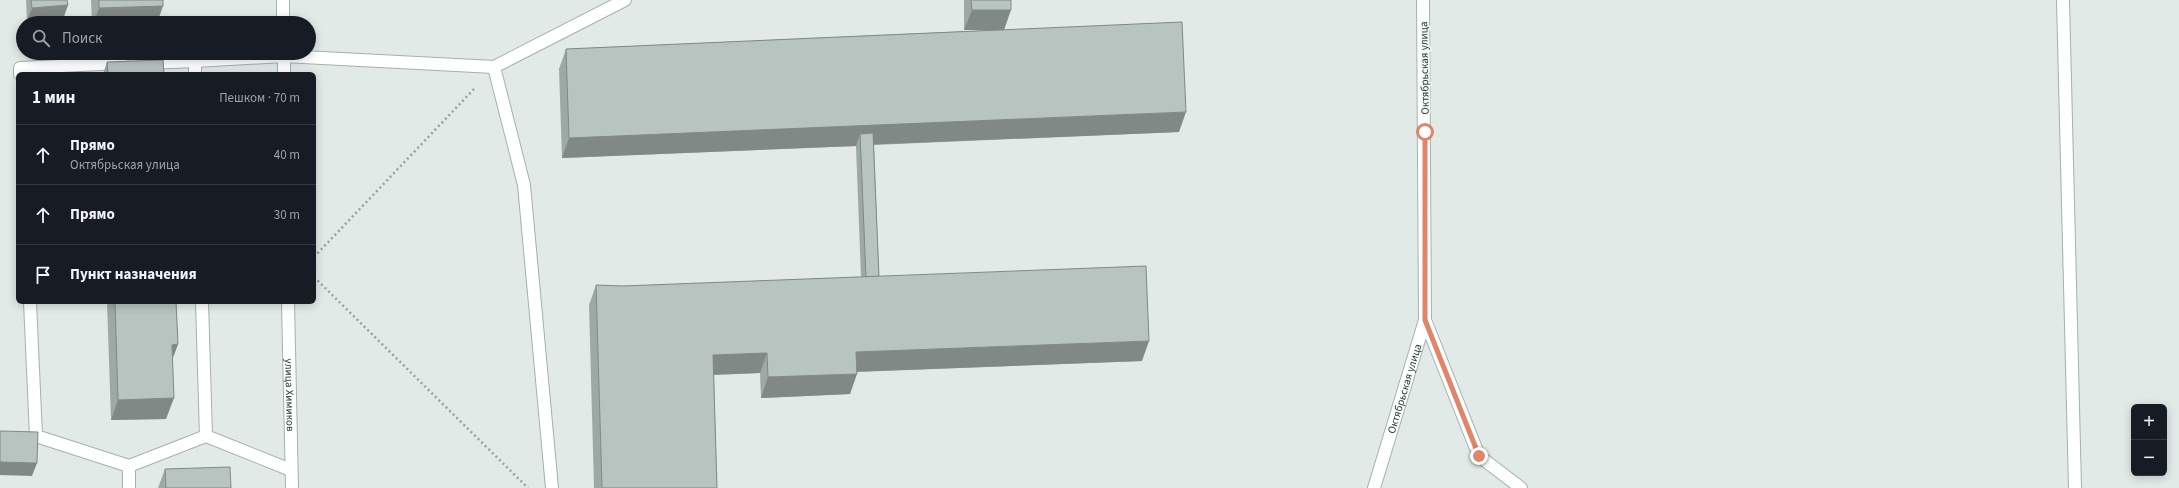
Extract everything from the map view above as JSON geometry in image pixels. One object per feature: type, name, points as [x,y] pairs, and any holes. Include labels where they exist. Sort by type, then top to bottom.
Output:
[{"type":"main road","points":[[283,0],[283,16]]},
{"type":"main road","points":[[316,56],[494,68],[625,0]]},
{"type":"main road","name":"Октябрьская улица","points":[[1374,488],[1425,320],[1423,0]]},
{"type":"main road","points":[[2063,0],[2075,488]]},
{"type":"main road","points":[[20,72],[20,68],[208,60]]},
{"type":"main road","points":[[284,60],[284,72]]},
{"type":"main road","points":[[195,61],[195,72]]},
{"type":"main road","points":[[494,68],[524,185],[552,488]]},
{"type":"main road","points":[[30,304],[36,436],[129,466],[206,436],[291,470]]},
{"type":"main road","points":[[202,304],[206,436]]},
{"type":"main road","name":"улица Химиков","points":[[288,304],[292,488]]},
{"type":"main road","points":[[1425,320],[1479,456],[1521,488]]},
{"type":"main road","points":[[129,466],[129,488]]},
{"type":"path","points":[[316,255],[494,68]]},
{"type":"path","points":[[316,279],[528,488]]},
{"type":"building","points":[[31,0],[67,0],[68,5],[32,8]]},
{"type":"building","points":[[99,0],[163,0],[163,6],[99,8]]},
{"type":"building","points":[[971,0],[1011,0],[1011,10],[972,10]]},
{"type":"building","points":[[1182,22],[1186,112],[569,138],[566,49]]},
{"type":"building","points":[[163,60],[164,72],[108,72],[107,62]]},
{"type":"building","points":[[873,133],[879,277],[866,277],[860,134]]},
{"type":"building","points":[[1146,266],[1149,341],[856,352],[857,374],[768,377],[767,353],[713,355],[717,488],[602,488],[596,285],[622,286]]},
{"type":"building","points":[[115,304],[176,304],[178,344],[172,345],[174,398],[118,400]]},
{"type":"building","points":[[0,431],[38,432],[37,463],[0,462]]},
{"type":"building","points":[[230,467],[231,488],[166,488],[165,469]]},
{"type":"route","points":[[1425,132],[1425,320],[1479,456]]}]
